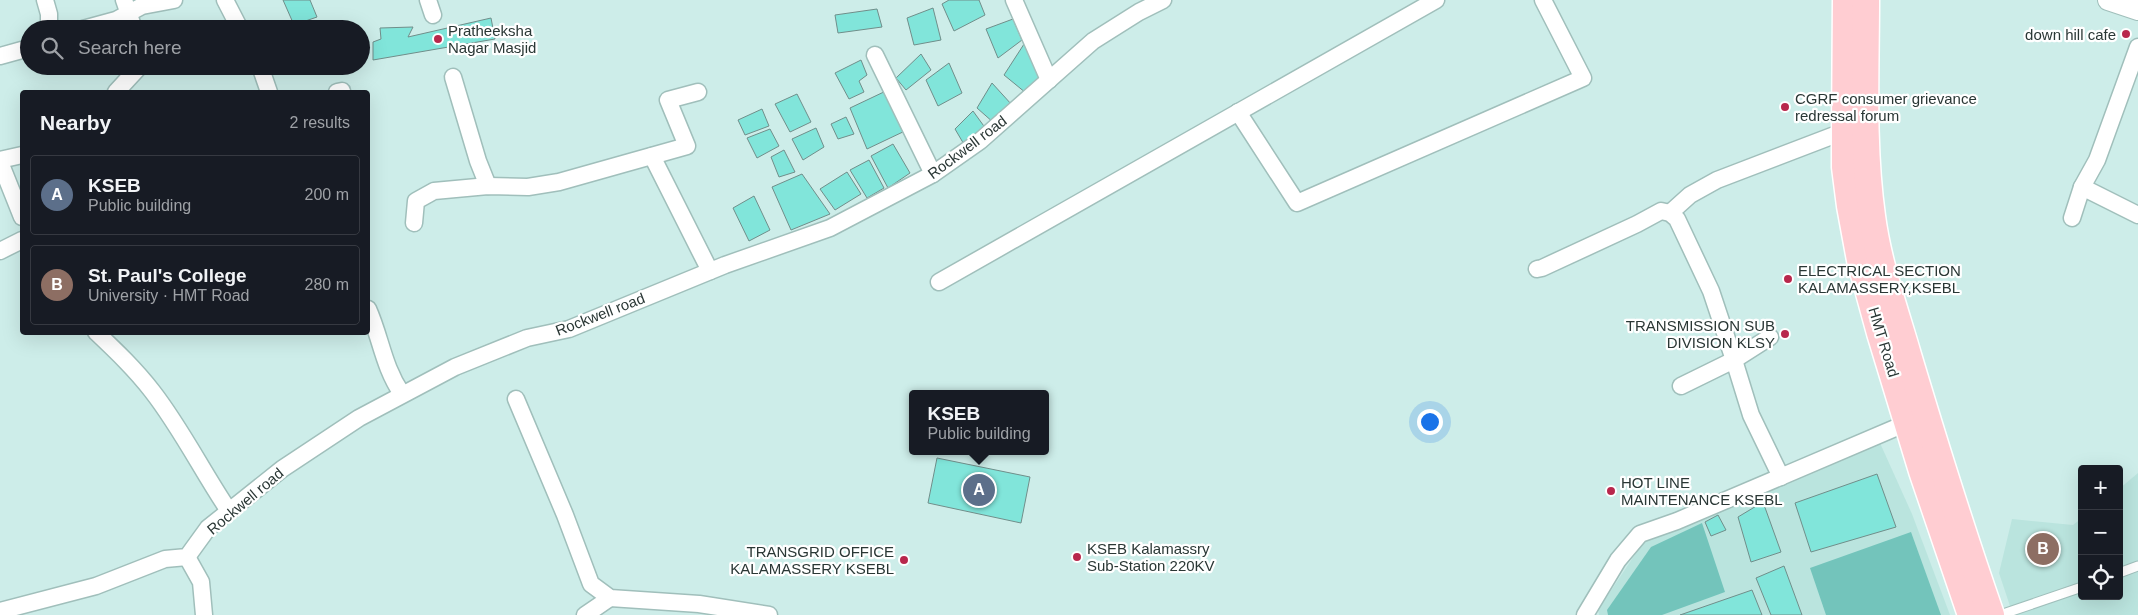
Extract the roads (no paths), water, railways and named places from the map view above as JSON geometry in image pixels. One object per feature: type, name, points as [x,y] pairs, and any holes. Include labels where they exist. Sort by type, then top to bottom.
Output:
[{"type":"main road","name":"HMT Road","points":[[1846,0],[1845,167],[1860,260],[1878,326],[1917,419],[1991,615]]},
{"type":"main road","name":"HMT Road","points":[[1866,0],[1868,186],[1872,218],[1917,419],[1971,615]]},
{"type":"street","points":[[45,0],[49,20]]},
{"type":"street","points":[[116,20],[142,6],[174,0]]},
{"type":"street","points":[[225,0],[235,20]]},
{"type":"street","points":[[1014,0],[1049,80]]},
{"type":"street","name":"Rockwell road","points":[[187,557],[208,528],[229,511],[322,441],[402,394],[455,367],[518,341],[569,329],[710,271],[830,228],[933,174],[980,141],[1094,41],[1139,12],[1163,0]]},
{"type":"street","points":[[939,282],[1436,0]]},
{"type":"street","points":[[1238,112],[1297,203],[1583,78],[1543,0]]},
{"type":"street","points":[[2108,0],[2138,10]]},
{"type":"street","points":[[2072,218],[2082,186],[2097,160],[2138,47]]},
{"type":"street","points":[[0,56],[20,50]]},
{"type":"street","points":[[875,55],[933,174]]},
{"type":"street","points":[[118,90],[133,75]]},
{"type":"street","points":[[263,75],[268,90]]},
{"type":"street","points":[[453,77],[478,161],[488,186]]},
{"type":"street","points":[[414,223],[416,201],[434,191],[488,186],[528,187],[560,182],[687,146],[668,100],[698,92]]},
{"type":"street","points":[[1670,213],[1690,194],[1717,180],[1844,131]]},
{"type":"street","points":[[20,156],[0,161],[20,212]]},
{"type":"street","points":[[652,156],[710,271]]},
{"type":"street","points":[[2082,186],[2138,215]]},
{"type":"street","points":[[1537,269],[1638,224],[1661,211],[1670,213],[1679,224],[1711,291],[1751,415],[1781,477]]},
{"type":"street","points":[[0,251],[20,241]]},
{"type":"street","points":[[370,316],[383,358],[393,382],[402,394]]},
{"type":"street","points":[[99,335],[129,364],[153,392],[192,449],[208,480],[229,511]]},
{"type":"street","points":[[1681,386],[1734,360],[1770,336]]},
{"type":"street","points":[[516,399],[565,515],[591,584],[610,598],[699,604],[768,615]]},
{"type":"street","points":[[1584,615],[1618,560],[1640,534],[1678,521],[1917,419]]},
{"type":"street","points":[[0,611],[96,586],[165,559],[187,557],[201,582],[204,615]]},
{"type":"street","points":[[585,615],[610,598]]},
{"type":"lane","points":[[2123,572],[2138,566]]},
{"type":"lane","points":[[2000,615],[2078,587]]},
{"type":"place","name":"down hill cafe","points":[[2126,34]]},
{"type":"place","name":"Pratheeksha Nagar Masjid","points":[[438,39]]},
{"type":"place","name":"CGRF consumer grievance redressal forum","points":[[1785,107]]},
{"type":"place","name":"ELECTRICAL SECTION KALAMASSERY,KSEBL","points":[[1788,279]]},
{"type":"place","name":"TRANSMISSION SUB DIVISION KLSY","points":[[1785,334]]},
{"type":"place","name":"KSEB","points":[[979,490]]},
{"type":"place","name":"HOT LINE MAINTENANCE KSEBL","points":[[1611,491]]},
{"type":"place","name":"St. Paul's College","points":[[2043,549]]},
{"type":"place","name":"KSEB Kalamassry Sub-Station 220KV","points":[[1077,557]]},
{"type":"place","name":"TRANSGRID OFFICE KALAMASSERY KSEBL","points":[[904,560]]}]
